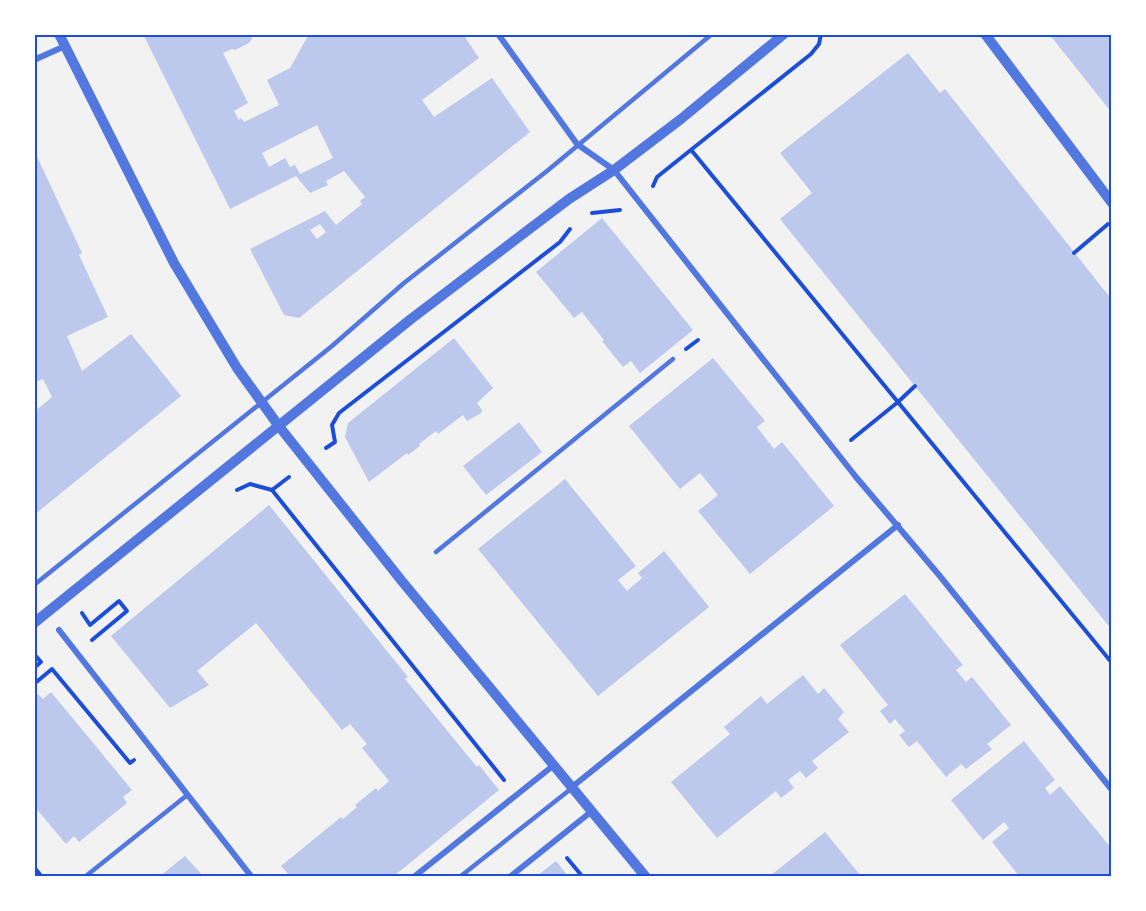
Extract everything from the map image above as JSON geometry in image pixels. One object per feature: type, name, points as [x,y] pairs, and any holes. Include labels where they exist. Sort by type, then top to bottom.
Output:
[{"type":"street","points":[[59,34],[174,263],[229,357],[278,425],[400,580],[645,876]]},
{"type":"street","points":[[498,34],[577,144],[614,170],[837,452],[1112,790]]},
{"type":"street","points":[[34,623],[411,319],[569,199],[614,170],[681,119],[784,34]]},
{"type":"street","points":[[985,34],[1112,203]]},
{"type":"street","points":[[34,60],[65,46]]},
{"type":"street","points":[[572,787],[897,525]]},
{"type":"street","points":[[58,630],[251,876]]},
{"type":"street","points":[[415,876],[554,765]]},
{"type":"street","points":[[511,876],[592,811]]},
{"type":"lane","points":[[34,585],[332,346],[404,283],[546,171],[712,34]]},
{"type":"lane","points":[[436,552],[673,359]]},
{"type":"lane","points":[[461,876],[572,787]]},
{"type":"lane","points":[[86,876],[186,796]]},
{"type":"path","points":[[582,214],[642,207],[657,177],[811,54],[819,44],[821,34]]},
{"type":"path","points":[[692,150],[1112,663]]},
{"type":"path","points":[[1074,253],[1112,222]]},
{"type":"path","points":[[272,490],[335,442],[332,425],[339,413],[560,242],[574,224]]},
{"type":"path","points":[[837,452],[915,386]]},
{"type":"path","points":[[237,491],[250,484],[272,490],[517,795]]},
{"type":"path","points":[[81,613],[90,625],[119,601]]},
{"type":"path","points":[[34,654],[41,662],[34,668]]},
{"type":"path","points":[[554,841],[582,876]]},
{"type":"path","points":[[34,867],[41,876]]},
{"type":"building","points":[[143,34],[226,34],[227,37],[231,34],[249,34],[252,39],[249,43],[223,53],[248,103],[234,111],[239,120],[241,118],[244,122],[279,105],[267,80],[290,68],[309,34],[463,34],[479,58],[422,100],[434,117],[492,78],[530,132],[299,318],[284,315],[250,249],[325,211],[336,225],[362,204],[360,201],[365,197],[344,171],[326,181],[328,185],[310,193],[296,176],[230,209]],"holes":[[[317,125],[333,158],[300,174],[295,165],[290,167],[285,158],[269,167],[262,153]],[[320,224],[326,232],[317,239],[310,230]]]},
{"type":"building","points":[[1049,34],[1112,34],[1112,113]]},
{"type":"building","points":[[908,53],[940,93],[945,89],[1112,300],[1112,630],[780,219],[812,193],[780,153]]},
{"type":"building","points":[[34,150],[82,253],[79,255],[108,317],[67,336],[82,371],[131,334],[181,396],[34,515],[34,412],[52,397],[43,379],[34,383]]},
{"type":"building","points":[[602,218],[693,330],[640,373],[631,361],[623,367],[582,312],[574,318],[536,272]]},
{"type":"building","points":[[454,338],[493,388],[477,403],[482,410],[481,413],[467,421],[463,415],[438,434],[436,431],[419,444],[420,446],[369,482],[345,437],[348,423]]},
{"type":"building","points":[[713,358],[765,421],[757,427],[774,449],[782,442],[834,506],[750,574],[698,511],[718,495],[700,473],[680,489],[629,426]]},
{"type":"building","points":[[519,422],[542,452],[486,495],[463,466]]},
{"type":"building","points":[[565,479],[636,566],[618,580],[627,591],[642,578],[638,573],[664,551],[709,607],[598,696],[478,549]]},
{"type":"building","points":[[269,505],[408,677],[405,679],[477,767],[479,765],[499,790],[394,876],[290,876],[281,866],[341,817],[343,819],[357,807],[355,805],[376,788],[378,791],[389,781],[362,748],[367,744],[350,724],[342,730],[256,623],[197,671],[209,685],[170,708],[111,636]]},
{"type":"building","points":[[905,594],[963,665],[956,670],[966,682],[972,677],[1011,725],[987,744],[992,749],[966,769],[961,764],[946,777],[917,741],[909,747],[899,735],[905,731],[895,719],[890,724],[880,711],[888,705],[840,645]]},
{"type":"building","points":[[803,675],[818,694],[824,688],[844,712],[838,719],[849,732],[812,761],[818,768],[806,778],[800,771],[788,780],[794,788],[781,798],[776,791],[717,838],[671,782],[730,734],[724,727],[761,696],[767,704]]},
{"type":"building","points":[[51,692],[132,790],[123,797],[127,803],[79,842],[74,836],[66,844],[34,806],[34,697],[38,694],[43,699]]},
{"type":"building","points":[[1024,741],[1055,780],[1045,788],[1050,795],[1060,786],[1112,849],[1112,876],[1019,876],[992,842],[1009,828],[1004,822],[983,840],[951,800]]},
{"type":"building","points":[[825,832],[861,876],[770,876]]},
{"type":"building","points":[[185,856],[203,876],[160,876]]},
{"type":"building","points":[[556,861],[568,876],[537,876]]}]
